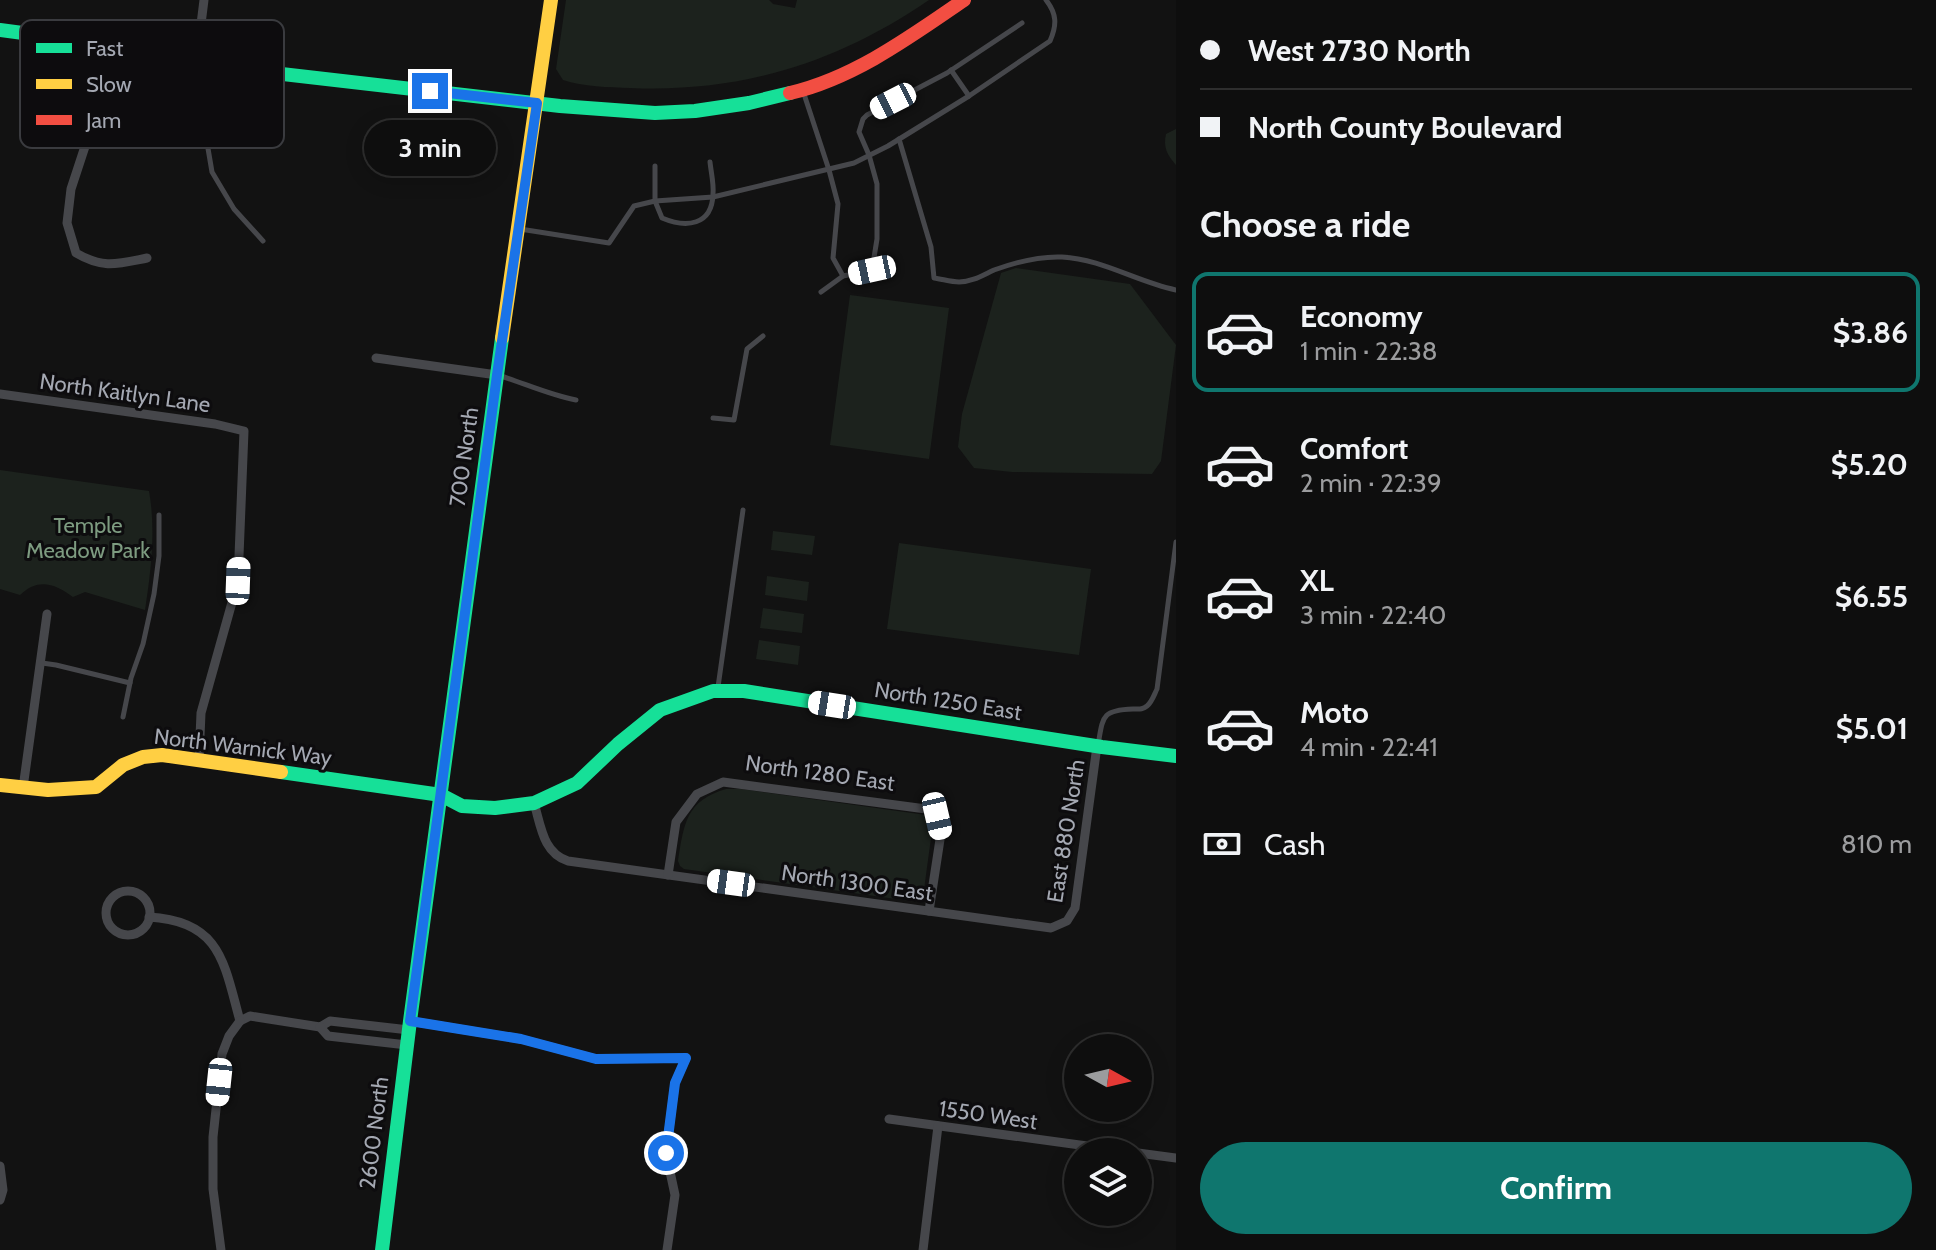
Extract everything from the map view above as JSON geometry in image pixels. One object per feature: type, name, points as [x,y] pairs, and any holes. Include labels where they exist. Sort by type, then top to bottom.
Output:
[{"type":"street","points":[[202,20],[204,0]]},
{"type":"street","name":"700 North","points":[[424,920],[551,0]]},
{"type":"street","points":[[284,74],[624,112],[695,111],[749,103],[826,81],[889,51],[964,0]]},
{"type":"street","points":[[0,30],[20,33]]},
{"type":"street","points":[[84,148],[71,189],[67,223],[76,253],[91,262],[113,264],[147,258]]},
{"type":"street","points":[[376,358],[497,375]]},
{"type":"street","name":"North Kaitlyn Lane","points":[[0,394],[215,424],[244,431],[238,581],[201,713],[199,760]]},
{"type":"street","points":[[23,788],[47,614]]},
{"type":"street","name":"North 1250 East","points":[[715,692],[744,691],[1176,756]]},
{"type":"street","points":[[441,795],[462,806],[495,808],[534,803],[577,783],[660,710],[715,692]]},
{"type":"street","name":"East 880 North","points":[[1067,921],[1075,908],[1097,746]]},
{"type":"street","name":"North Warnick Way","points":[[0,785],[48,790],[96,787],[123,765],[143,757],[162,755],[441,795]]},
{"type":"street","name":"North 1280 East","points":[[668,875],[676,822],[697,794],[723,782],[926,809],[937,816],[941,833],[929,911]]},
{"type":"street","name":"North 1300 East","points":[[534,803],[549,849],[557,858],[568,861],[1051,928],[1067,921]]},
{"type":"street","points":[[131,891],[147,903],[149,917],[142,930],[128,936],[114,931],[105,910],[111,898],[131,891]]},
{"type":"street","points":[[149,917],[187,923],[209,938],[226,968],[240,1021]]},
{"type":"street","name":"2600 North","points":[[382,1250],[424,920]]},
{"type":"street","points":[[221,1250],[213,1189],[213,1137],[222,1054],[229,1036],[240,1021],[250,1016],[320,1027],[328,1036],[409,1032]]},
{"type":"street","points":[[320,1027],[330,1021],[409,1032],[521,1039],[596,1059],[686,1058],[675,1083],[666,1153],[675,1195],[667,1250]]},
{"type":"street","name":"1550 West","points":[[889,1119],[1064,1143]]},
{"type":"street","points":[[923,1250],[938,1126]]},
{"type":"street","points":[[1152,1155],[1176,1158]]},
{"type":"street","points":[[0,1166],[3,1190],[0,1200]]},
{"type":"lane","points":[[519,229],[609,243],[634,206],[655,201],[713,197],[854,163],[969,96],[1050,41],[1056,26],[1053,9],[1046,0]]},
{"type":"lane","points":[[821,292],[843,276],[872,270],[877,239],[877,184],[859,132],[863,119],[951,70],[1022,23]]},
{"type":"lane","points":[[951,70],[969,96]]},
{"type":"lane","points":[[803,90],[838,204],[833,258],[843,276]]},
{"type":"lane","points":[[899,139],[931,247],[934,278],[957,282],[971,280],[1014,263],[1063,257],[1089,261],[1135,279],[1176,290]]},
{"type":"lane","points":[[208,148],[212,172],[234,209],[263,241]]},
{"type":"lane","points":[[655,166],[655,201],[662,218],[691,225],[706,216],[713,197],[710,162]]},
{"type":"lane","points":[[713,418],[734,420],[747,349],[763,336]]},
{"type":"lane","points":[[497,375],[557,397],[576,400]]},
{"type":"lane","points":[[715,692],[743,510]]},
{"type":"lane","points":[[123,717],[154,594],[159,556],[159,515]]},
{"type":"lane","points":[[1097,746],[1102,719],[1107,713],[1140,709],[1151,701],[1157,689],[1176,542]]},
{"type":"lane","points":[[41,663],[130,683]]},
{"type":"green space","points":[[566,0],[769,0],[773,4],[795,8],[797,0],[929,0],[859,41],[787,70],[711,85],[630,88],[563,80],[556,69]]},
{"type":"green space","points":[[1176,129],[1176,165],[1165,143],[1166,134]]},
{"type":"green space","points":[[1016,268],[1130,284],[1176,345],[1161,461],[1152,474],[1012,472],[974,468],[958,447],[962,414],[1001,273]]},
{"type":"green space","points":[[850,295],[949,308],[929,459],[830,445]]},
{"type":"green space","name":"Temple Meadow Park","points":[[0,470],[149,491],[152,536],[145,610],[85,592],[73,597],[47,584],[33,586],[20,595],[0,589]]},
{"type":"green space","points":[[773,531],[815,536],[812,555],[771,550]]},
{"type":"green space","points":[[899,543],[1091,569],[1079,655],[887,629]]},
{"type":"green space","points":[[767,576],[809,582],[807,601],[765,595]]},
{"type":"green space","points":[[763,608],[804,614],[802,633],[760,628]]},
{"type":"green space","points":[[759,640],[800,646],[798,665],[756,659]]},
{"type":"green space","points":[[726,789],[926,815],[933,823],[921,901],[684,869],[678,861],[689,815],[702,800]]},
{"type":"traffic: fast","points":[[0,30],[20,33]]},
{"type":"traffic: fast","points":[[284,74],[560,106],[655,113],[695,111],[790,93]]},
{"type":"traffic: fast","points":[[382,1250],[502,338]]},
{"type":"traffic: fast","points":[[281,772],[441,795],[462,806],[495,808],[534,803],[577,783],[660,710],[713,691],[744,691],[1176,756]]},
{"type":"traffic: slow","points":[[502,338],[551,0]]},
{"type":"traffic: slow","points":[[0,785],[48,790],[96,787],[123,765],[143,757],[162,755],[281,772]]},
{"type":"traffic: jam","points":[[790,93],[859,67],[964,0]]},
{"type":"route","points":[[430,91],[537,103],[410,1021],[521,1039],[596,1059],[686,1058],[675,1083],[666,1153]]}]
